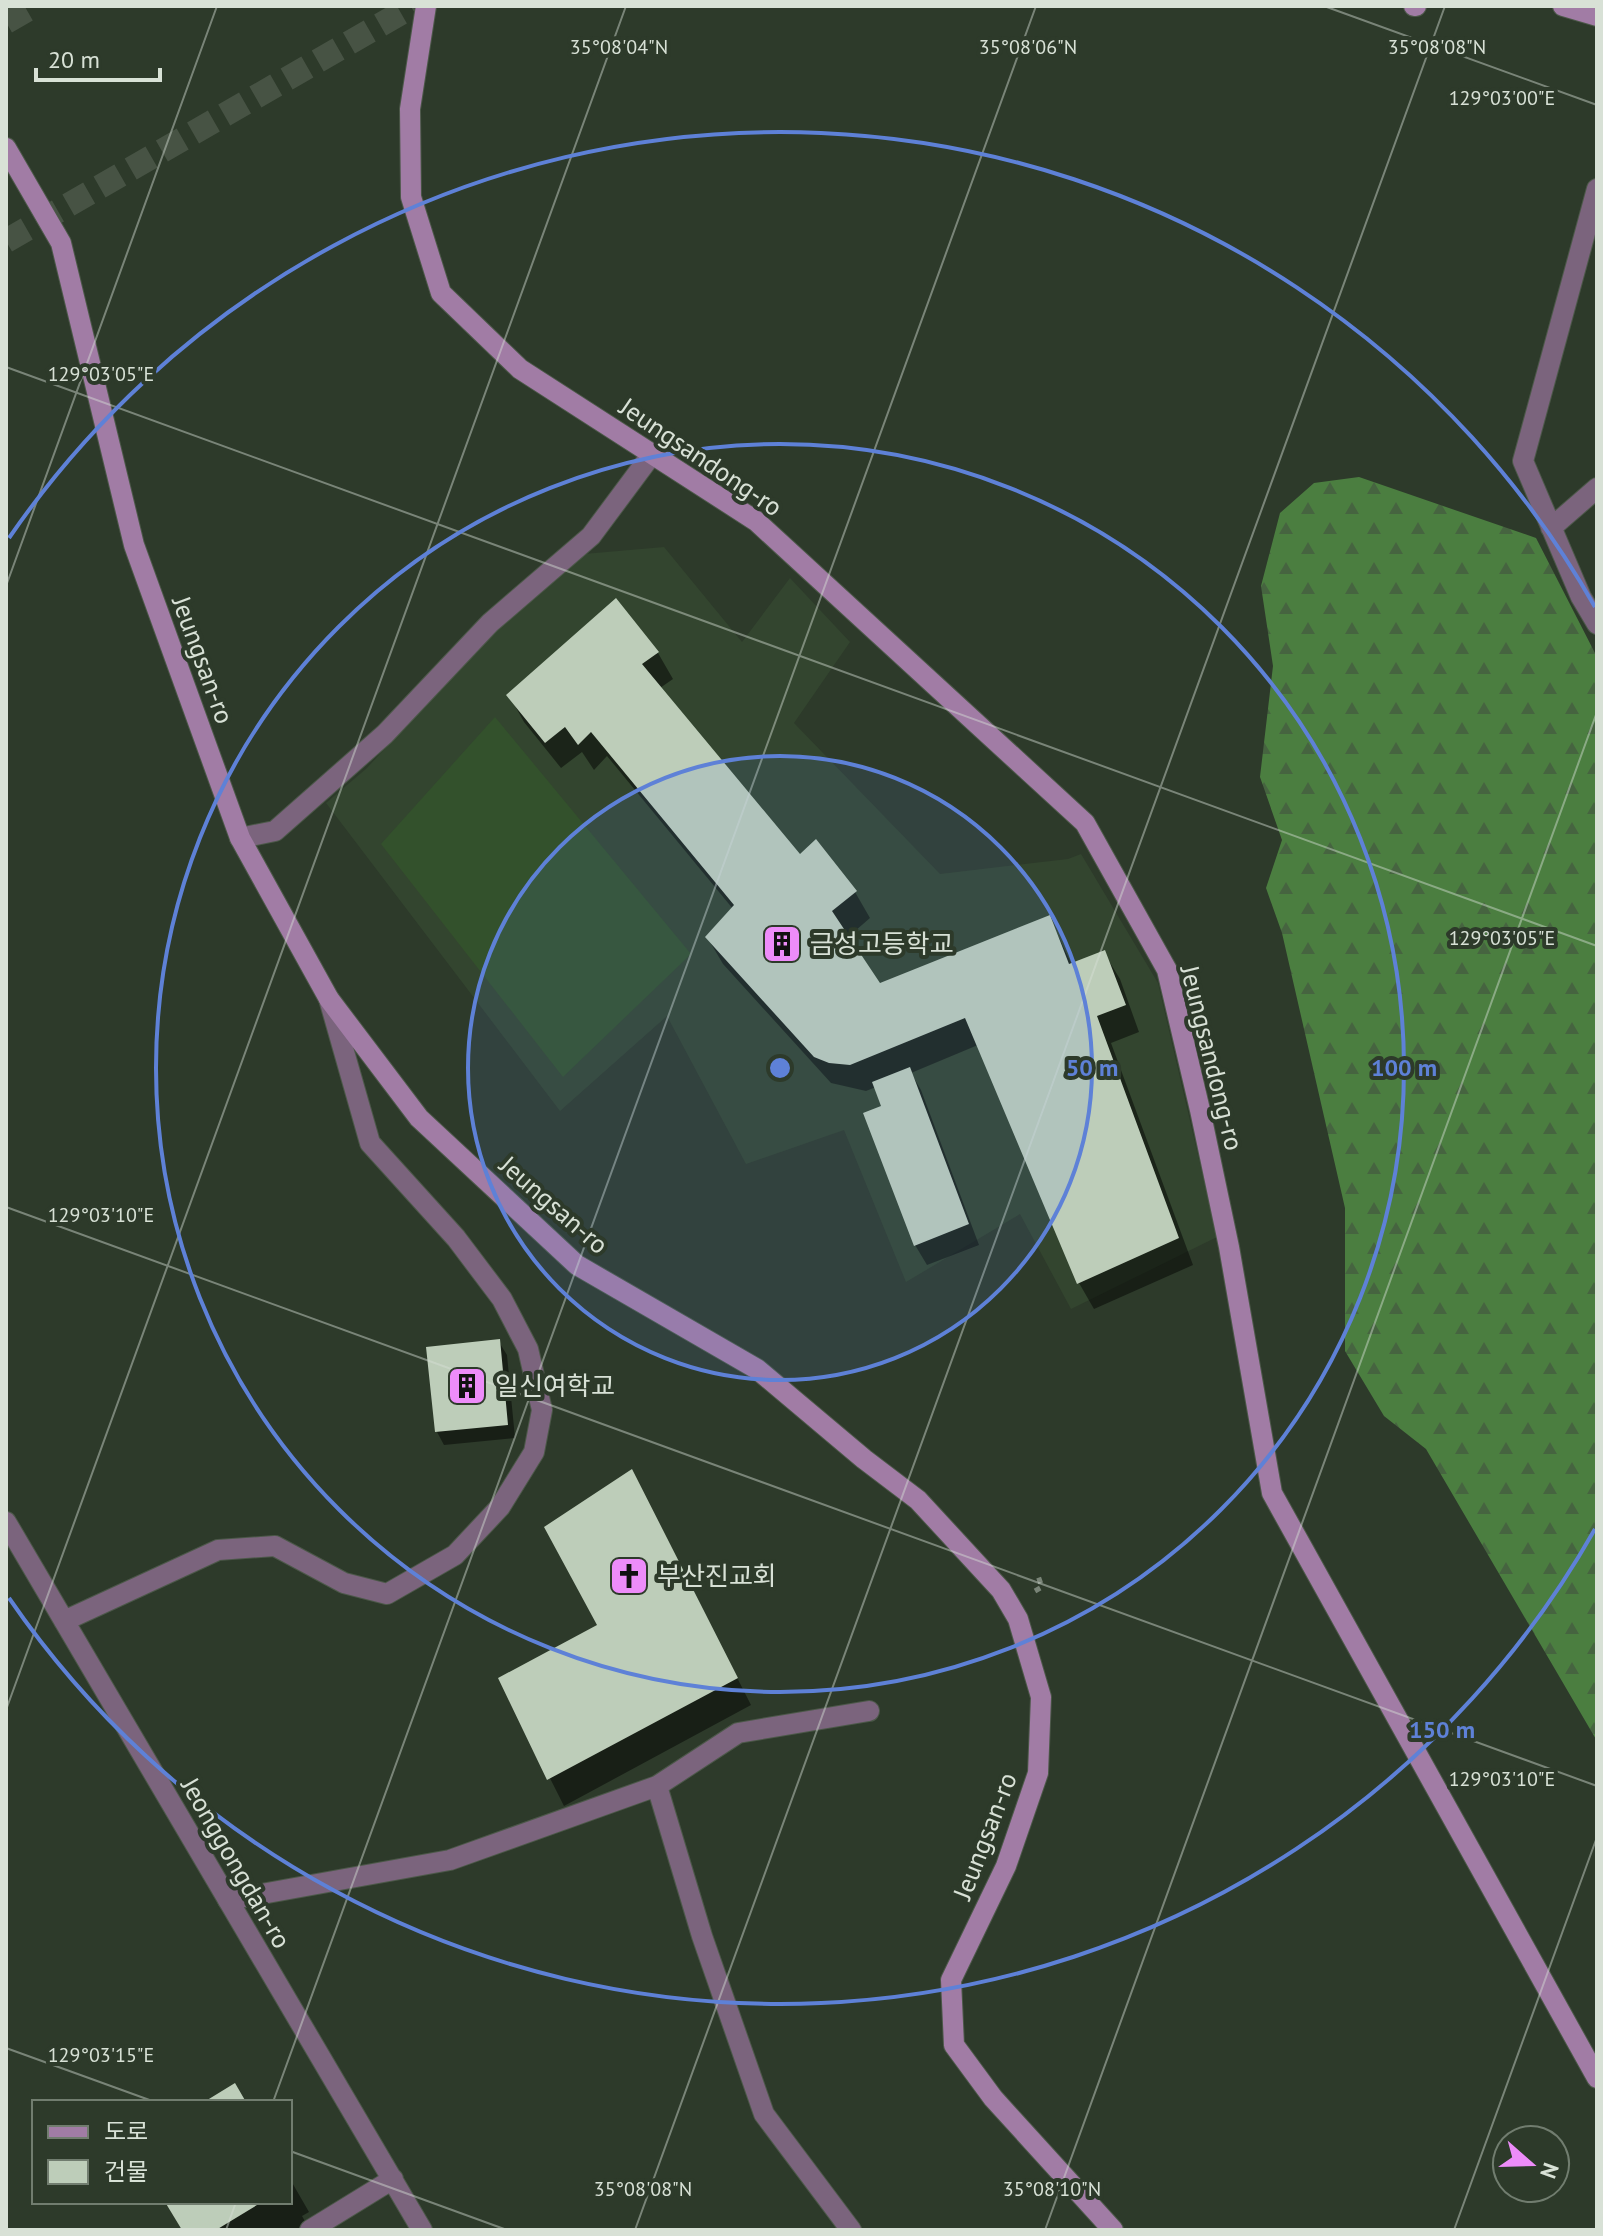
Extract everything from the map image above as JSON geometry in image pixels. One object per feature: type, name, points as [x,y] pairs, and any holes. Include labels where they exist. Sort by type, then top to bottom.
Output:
[{"type":"street","name":"Jeungsandong-ro","points":[[426,6],[410,109],[411,197],[441,293],[520,369],[756,521],[1085,823],[1167,970],[1229,1247],[1272,1493],[1597,2078]]},
{"type":"street","points":[[1563,6],[1597,16]]},
{"type":"street","name":"Jeungsan-ro","points":[[6,148],[61,243],[134,545],[240,838],[329,999],[419,1118],[577,1265],[757,1369],[918,1500],[1001,1590],[1018,1619],[1041,1697],[1038,1773],[1006,1866],[951,1980],[954,2045],[993,2098],[1113,2230]]},
{"type":"street","points":[[1597,189],[1523,461],[1581,597],[1597,624]]},
{"type":"street","points":[[240,838],[275,831],[385,734],[490,623],[591,536],[652,454]]},
{"type":"street","points":[[1551,528],[1597,488]]},
{"type":"street","points":[[64,1621],[218,1550],[275,1546],[344,1583],[387,1594],[455,1555],[500,1507],[534,1452],[542,1410],[528,1349],[502,1299],[456,1238],[370,1143],[329,999]]},
{"type":"street","name":"Jeonggongdan-ro","points":[[6,1522],[422,2230]]},
{"type":"street","points":[[228,1900],[450,1860],[657,1786],[738,1733],[869,1711]]},
{"type":"street","points":[[657,1786],[702,1936],[764,2114],[851,2230]]},
{"type":"street","points":[[310,2230],[393,2179]]},
{"type":"shaded area","points":[[664,547],[742,642],[790,578],[850,642],[794,723],[940,874],[1068,859],[1081,854],[1158,983],[1217,1237],[1071,1309],[1020,1214],[906,1282],[844,1130],[746,1164],[667,1016],[560,1111],[326,803],[367,768],[561,556]]},
{"type":"shaded area","points":[[495,717],[691,954],[563,1077],[381,844]]},
{"type":"green space","points":[[1359,477],[1536,538],[1597,657],[1597,1741],[1426,1449],[1384,1416],[1345,1351],[1345,1208],[1282,933],[1266,888],[1282,840],[1260,777],[1273,666],[1261,586],[1280,513],[1314,483]]},
{"type":"building","name":"금성고등학교","points":[[616,598],[659,652],[642,664],[800,854],[816,839],[857,891],[832,911],[880,983],[1050,915],[1069,964],[1105,950],[1126,1005],[1097,1016],[1179,1238],[1077,1284],[965,1018],[850,1065],[829,1063],[814,1057],[705,937],[734,905],[591,732],[578,745],[565,727],[545,743],[506,695]]},
{"type":"building","points":[[910,1067],[969,1224],[914,1246],[863,1113],[881,1106],[872,1082]]},
{"type":"building","name":"일신여학교","points":[[500,1339],[508,1425],[435,1432],[426,1347]]},
{"type":"building","name":"부산진교회","points":[[632,1469],[738,1678],[547,1780],[498,1678],[597,1625],[544,1527]]},
{"type":"building","points":[[235,2083],[245,2100],[207,2100]]},
{"type":"building","points":[[166,2204],[259,2204],[216,2230],[182,2230]]},
{"type":"tunnel","points":[[6,22],[34,6]]},
{"type":"tunnel","points":[[6,241],[413,6]]},
{"type":"place","name":"금성고등학교","points":[[782,944]]},
{"type":"place","name":"일신여학교","points":[[467,1386]]},
{"type":"place","name":"부산진교회","points":[[629,1576]]}]
